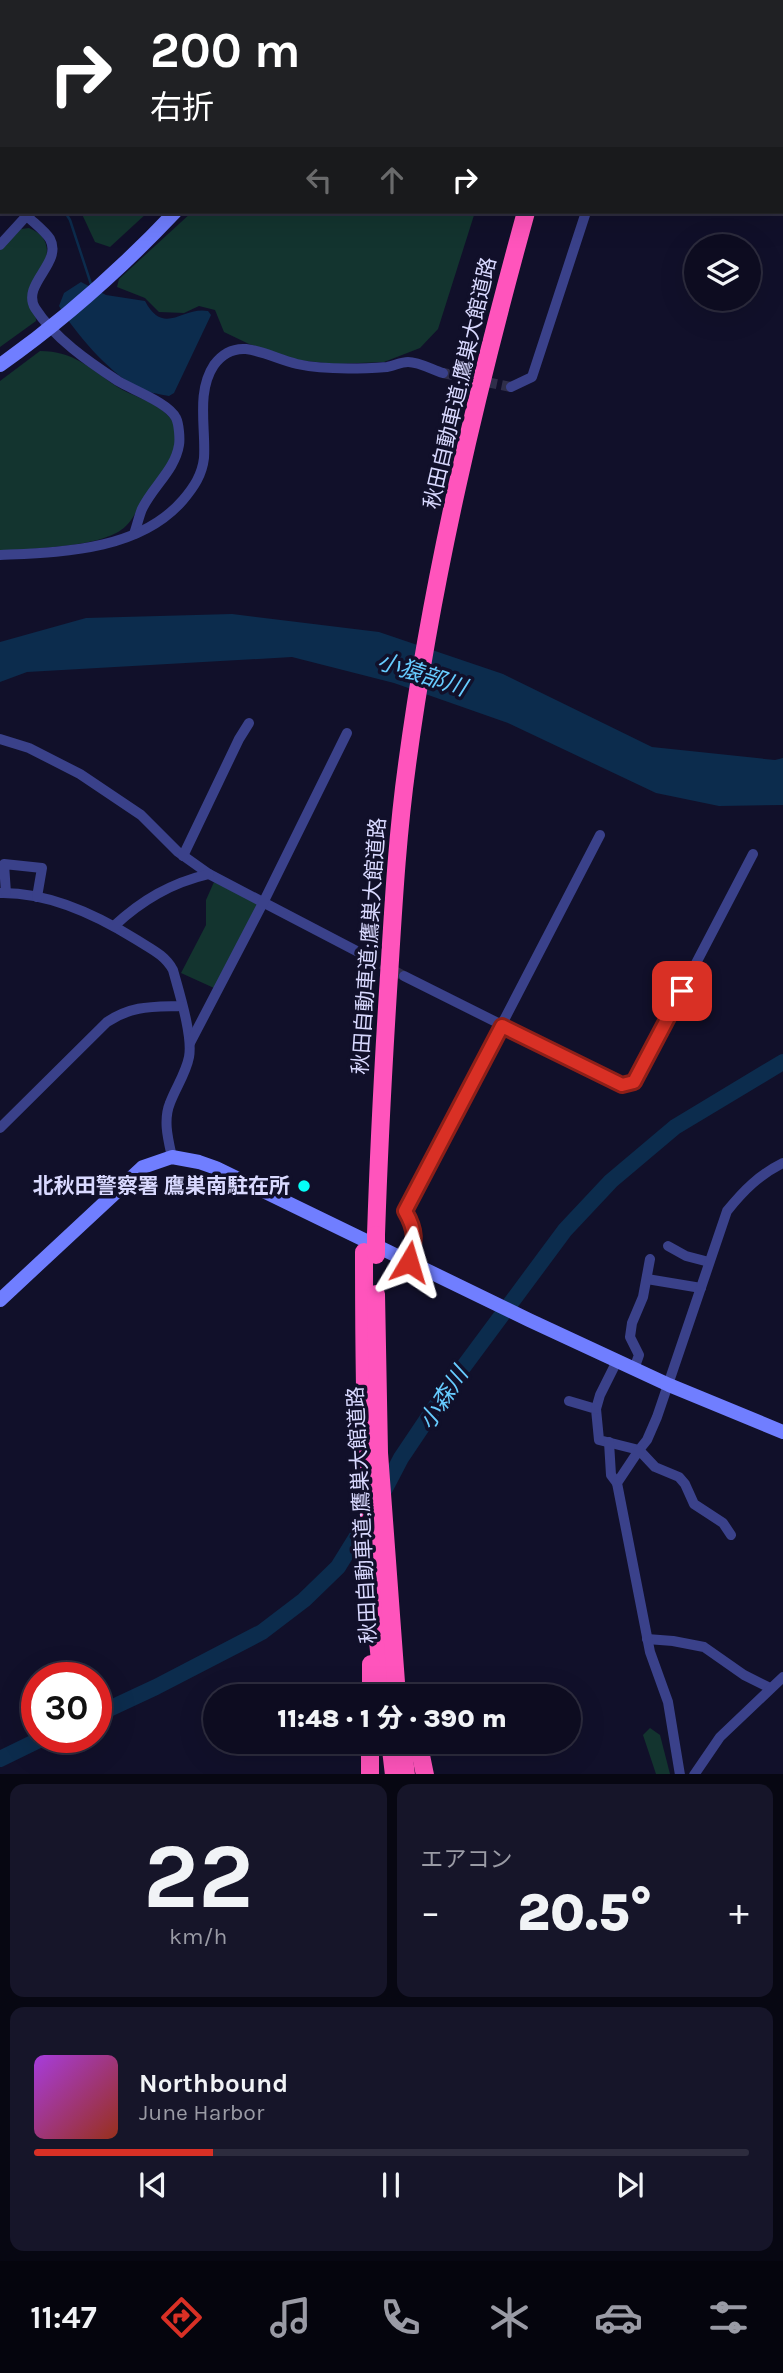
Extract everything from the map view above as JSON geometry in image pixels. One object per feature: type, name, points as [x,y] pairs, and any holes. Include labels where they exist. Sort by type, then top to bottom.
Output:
[{"type":"highway","name":"秋田自動車道;鷹巣大館道路","points":[[395,1684],[370,1525],[370,1254],[403,765],[433,580],[466,404],[514,214]]},
{"type":"highway","name":"秋田自動車道;鷹巣大館道路","points":[[433,580],[525,214]]},
{"type":"highway","name":"秋田自動車道;鷹巣大館道路","points":[[371,1406],[383,1512],[384,1684]]},
{"type":"highway","points":[[372,1684],[382,1612]]},
{"type":"highway","points":[[382,1612],[404,1684]]},
{"type":"highway","points":[[370,1754],[370,1774]]},
{"type":"highway","points":[[392,1754],[394,1774]]},
{"type":"highway","points":[[404,1754],[406,1774]]},
{"type":"highway","points":[[421,1754],[425,1774]]},
{"type":"street","points":[[0,245],[29,214],[50,239],[52,248],[47,267],[35,287],[34,306],[58,337],[117,381],[166,407],[176,418],[180,443],[172,465],[142,508],[134,534]]},
{"type":"street","points":[[0,365],[60,321],[102,285],[173,214]]},
{"type":"street","points":[[511,387],[532,377],[585,214]]},
{"type":"street","points":[[0,555],[46,553],[106,544],[159,523],[192,489],[202,472],[204,396],[208,375],[228,351],[245,349],[297,364],[341,368],[388,366],[409,362],[443,373]]},
{"type":"street","points":[[183,856],[249,723]]},
{"type":"street","points":[[189,1044],[264,901],[346,733]]},
{"type":"street","points":[[0,739],[29,748],[80,774],[141,815],[183,856],[209,874],[368,957]]},
{"type":"street","points":[[409,1262],[416,1237],[405,1211],[600,835]]},
{"type":"street","points":[[404,976],[622,1085],[634,1082],[753,854]]},
{"type":"street","points":[[37,897],[41,868],[4,864],[3,893],[37,897],[82,912],[114,926],[168,960],[173,970],[189,1044],[189,1056],[184,1072],[168,1105],[166,1131],[172,1157]]},
{"type":"street","points":[[114,926],[137,905],[157,893],[186,879],[209,874]]},
{"type":"street","points":[[0,1128],[107,1022],[123,1011],[145,1007],[182,1006]]},
{"type":"street","points":[[0,1300],[143,1167],[172,1157],[199,1162],[248,1182],[528,1320],[668,1385],[783,1432]]},
{"type":"street","points":[[617,1483],[647,1440],[727,1211],[744,1190],[783,1163]]},
{"type":"street","points":[[668,1246],[686,1256],[709,1262]]},
{"type":"street","points":[[634,1369],[639,1355],[630,1337],[648,1279],[650,1259]]},
{"type":"street","points":[[648,1279],[701,1288]]},
{"type":"street","points":[[617,1361],[596,1409],[599,1440],[639,1450],[655,1467],[679,1477],[694,1504],[723,1523],[731,1535]]},
{"type":"street","points":[[569,1401],[596,1409]]},
{"type":"street","points":[[609,1443],[611,1475],[617,1483],[648,1639],[668,1702],[680,1774]]},
{"type":"street","points":[[648,1639],[704,1647],[744,1675],[771,1688]]},
{"type":"street","points":[[694,1774],[720,1737],[783,1678]]},
{"type":"green space","points":[[82,214],[146,214],[110,247],[95,242]]},
{"type":"green space","points":[[190,214],[474,214],[438,329],[420,348],[384,362],[334,364],[298,360],[249,344],[224,332],[215,310],[199,306],[184,313],[159,312],[145,298],[117,287],[119,279]]},
{"type":"green space","points":[[29,228],[40,235],[47,249],[42,268],[35,280],[36,321],[0,347],[0,250],[21,229]]},
{"type":"green space","points":[[40,351],[72,357],[116,386],[159,408],[171,419],[177,439],[164,469],[132,519],[119,531],[101,539],[78,544],[0,551],[0,381]]},
{"type":"green space","points":[[214,882],[259,904],[214,988],[181,973],[206,925],[206,900]]},
{"type":"green space","points":[[650,1728],[660,1735],[670,1774],[656,1774],[643,1735]]},
{"type":"water","points":[[81,282],[106,295],[145,301],[152,312],[167,319],[190,312],[208,311],[211,315],[174,393],[169,396],[136,387],[114,371],[83,339],[59,306],[64,293]]},
{"type":"water","name":"小猿部川","points":[[232,614],[379,632],[503,674],[652,747],[775,760],[783,758],[783,805],[719,806],[656,793],[508,723],[394,683],[292,657],[27,672],[0,682],[0,642],[86,618]]},
{"type":"waterway","points":[[66,214],[91,284]]},
{"type":"waterway","name":"小森川","points":[[112,1708],[262,1632],[304,1600],[338,1567],[377,1504],[401,1458],[450,1385],[565,1230],[611,1181],[675,1127],[783,1062]]},
{"type":"waterway","name":"小森川","points":[[0,1759],[21,1749]]},
{"type":"tunnel","points":[[443,373],[511,387]]},
{"type":"tunnel","points":[[368,957],[404,976]]},
{"type":"place","name":"北秋田警察署 鷹巣南駐在所","points":[[304,1186]]},
{"type":"route","points":[[409,1262],[416,1237],[405,1211],[502,1026],[622,1085],[629,1085],[634,1082],[682,991]]}]
